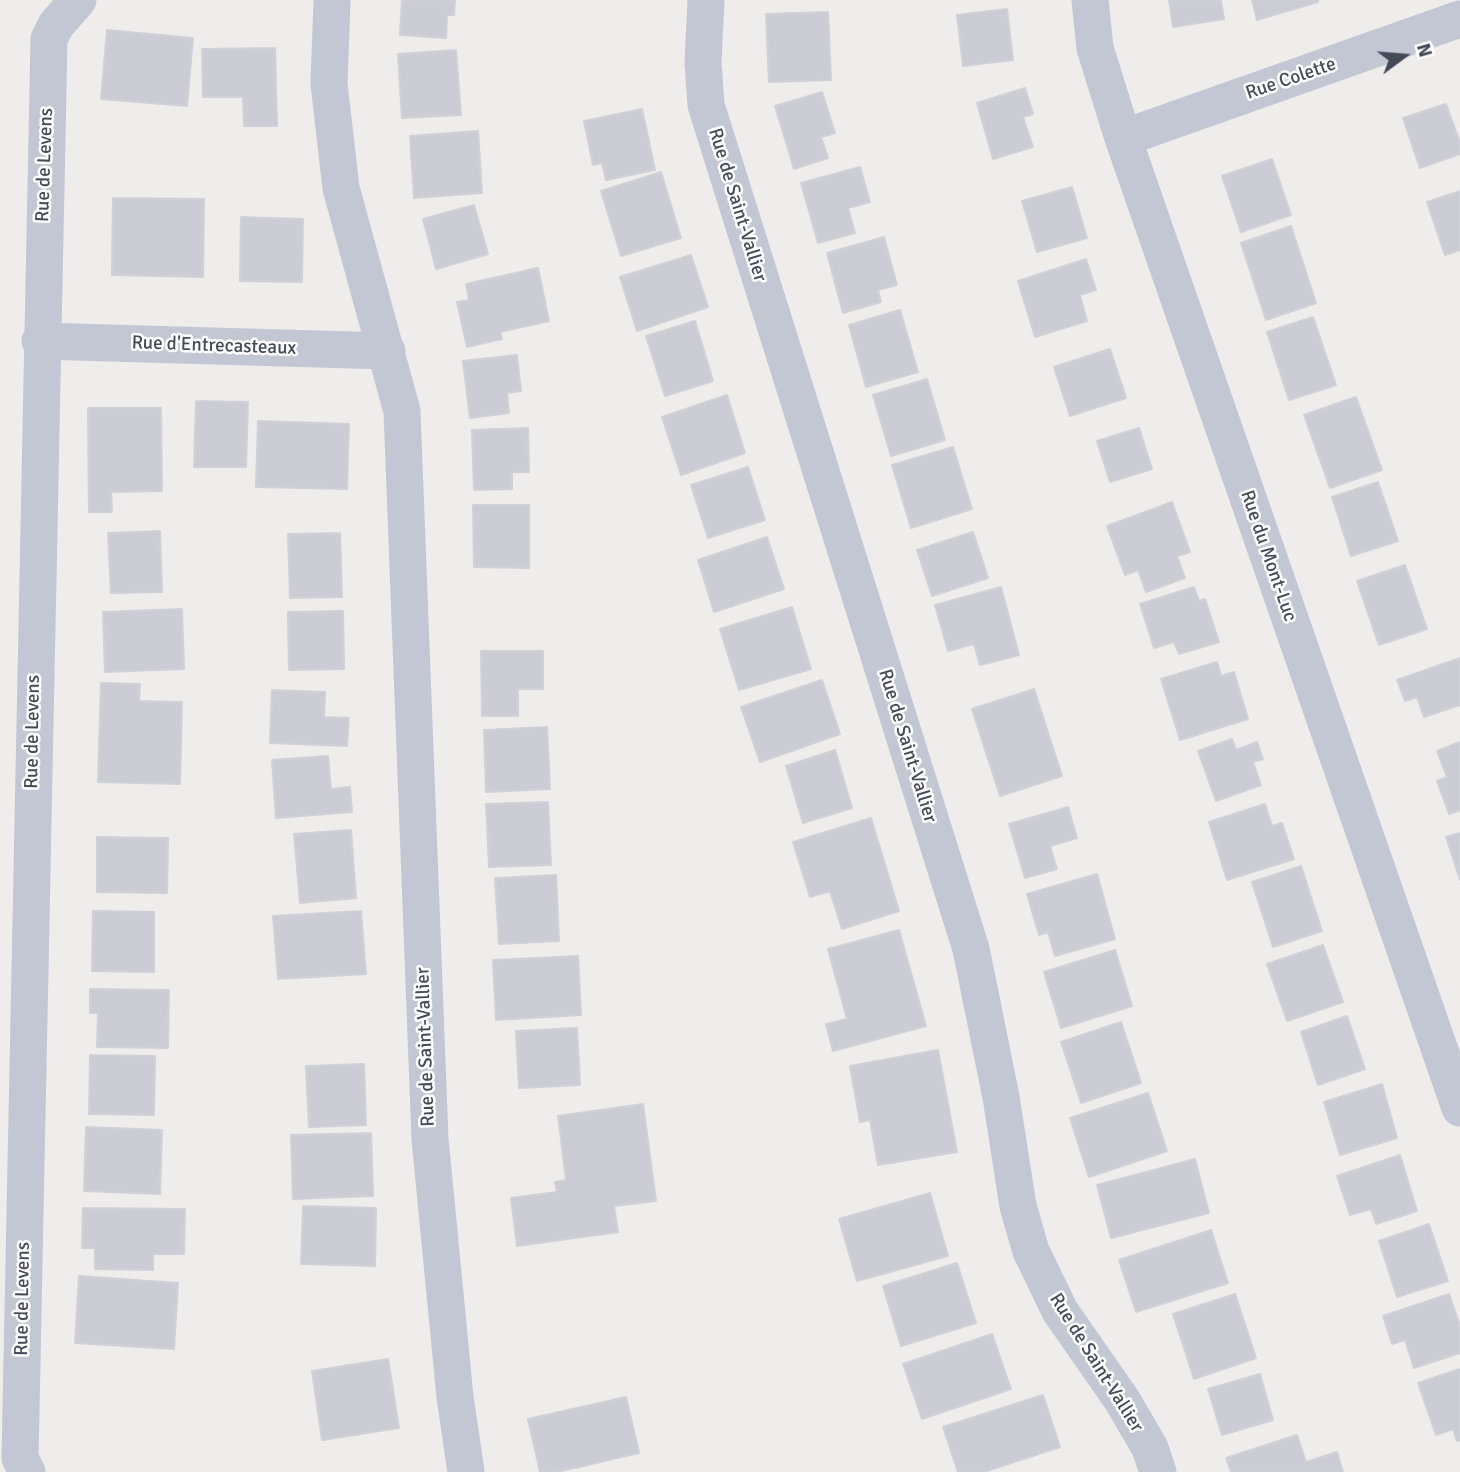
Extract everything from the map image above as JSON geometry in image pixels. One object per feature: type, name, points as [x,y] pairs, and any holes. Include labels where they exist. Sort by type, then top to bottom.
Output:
[{"type":"street","name":"Rue de Levens","points":[[27,1472],[20,1458],[40,341],[49,39],[78,0]]},
{"type":"street","name":"Rue de Saint-Vallier","points":[[332,0],[330,84],[341,188],[402,411],[430,1139],[466,1472]]},
{"type":"street","name":"Rue de Saint-Vallier","points":[[706,0],[703,62],[706,105],[971,949],[1001,1097],[1018,1206],[1031,1251],[1060,1311],[1122,1400],[1150,1448],[1158,1472]]},
{"type":"street","name":"Rue du Mont-Luc","points":[[1090,0],[1095,48],[1123,138],[1460,1108]]},
{"type":"street","name":"Rue Colette","points":[[1123,138],[1460,19]]},
{"type":"street","name":"Rue d'Entrecasteaux","points":[[40,341],[387,351]]},
{"type":"building","points":[[402,0],[455,0],[454,15],[447,15],[446,38],[400,35]]},
{"type":"building","points":[[1169,0],[1221,0],[1224,19],[1173,27]]},
{"type":"building","points":[[1252,0],[1318,0],[1318,2],[1257,20]]},
{"type":"building","points":[[1007,9],[1013,60],[963,66],[957,15]]},
{"type":"building","points":[[828,12],[831,80],[769,82],[766,14]]},
{"type":"building","points":[[107,30],[193,38],[187,106],[101,99]]},
{"type":"building","points":[[275,48],[277,126],[244,126],[243,97],[203,97],[202,49]]},
{"type":"building","points":[[456,50],[461,115],[402,118],[398,54]]},
{"type":"building","points":[[1025,88],[1033,114],[1023,117],[1033,147],[993,159],[977,103]]},
{"type":"building","points":[[822,92],[835,133],[821,137],[828,158],[794,169],[775,106]]},
{"type":"building","points":[[1446,104],[1460,143],[1460,154],[1420,168],[1403,118]]},
{"type":"building","points":[[642,109],[655,170],[606,180],[602,163],[593,165],[584,121]]},
{"type":"building","points":[[478,131],[482,193],[414,198],[410,136]]},
{"type":"building","points":[[1272,159],[1291,215],[1241,232],[1222,176]]},
{"type":"building","points":[[860,167],[870,202],[848,208],[855,233],[818,243],[801,183]]},
{"type":"building","points":[[661,172],[681,238],[621,256],[601,191]]},
{"type":"building","points":[[1072,187],[1087,238],[1037,252],[1022,201]]},
{"type":"building","points":[[1460,191],[1460,250],[1445,255],[1427,202]]},
{"type":"building","points":[[113,198],[204,199],[203,277],[112,275]]},
{"type":"building","points":[[474,205],[488,254],[436,269],[423,219]]},
{"type":"building","points":[[241,217],[303,219],[302,282],[240,281]]},
{"type":"building","points":[[1291,226],[1316,303],[1266,320],[1241,243]]},
{"type":"building","points":[[884,237],[897,285],[878,290],[881,302],[843,313],[827,253]]},
{"type":"building","points":[[691,255],[708,307],[637,331],[620,277]]},
{"type":"building","points":[[1086,259],[1096,290],[1080,295],[1087,321],[1035,337],[1018,281]]},
{"type":"building","points":[[538,268],[549,321],[500,332],[502,339],[467,347],[457,302],[469,300],[466,284]]},
{"type":"building","points":[[900,310],[918,372],[866,387],[849,325]]},
{"type":"building","points":[[1313,317],[1336,385],[1289,400],[1267,332]]},
{"type":"building","points":[[695,321],[713,381],[665,396],[646,336]]},
{"type":"building","points":[[1110,349],[1126,398],[1070,416],[1054,367]]},
{"type":"building","points":[[517,355],[521,391],[507,393],[509,413],[470,418],[463,361]]},
{"type":"building","points":[[927,379],[945,440],[891,456],[873,395]]},
{"type":"building","points":[[727,395],[745,453],[681,475],[662,417]]},
{"type":"building","points":[[1356,397],[1382,470],[1330,488],[1304,415]]},
{"type":"building","points":[[196,401],[248,402],[246,467],[194,467]]},
{"type":"building","points":[[88,408],[161,408],[162,491],[111,492],[112,512],[89,512]]},
{"type":"building","points":[[258,421],[349,424],[347,489],[256,487]]},
{"type":"building","points":[[528,428],[529,472],[512,472],[512,489],[474,490],[472,430]]},
{"type":"building","points":[[1139,428],[1152,469],[1110,482],[1097,441]]},
{"type":"building","points":[[953,447],[972,509],[911,528],[892,465]]},
{"type":"building","points":[[748,467],[765,520],[708,538],[691,485]]},
{"type":"building","points":[[1378,482],[1398,541],[1351,556],[1332,497]]},
{"type":"building","points":[[1172,502],[1190,552],[1177,556],[1185,578],[1146,592],[1138,570],[1125,575],[1107,526]]},
{"type":"building","points":[[473,505],[529,505],[529,568],[474,567]]},
{"type":"building","points":[[160,531],[162,592],[111,593],[108,533]]},
{"type":"building","points":[[973,532],[988,578],[932,596],[917,550]]},
{"type":"building","points":[[340,533],[342,597],[290,598],[288,534]]},
{"type":"building","points":[[767,537],[784,589],[714,612],[698,560]]},
{"type":"building","points":[[1405,565],[1427,629],[1379,645],[1357,581]]},
{"type":"building","points":[[1001,587],[1019,655],[980,665],[974,644],[948,651],[935,605]]},
{"type":"building","points":[[1194,587],[1199,601],[1205,599],[1219,642],[1179,654],[1174,642],[1154,648],[1140,604]]},
{"type":"building","points":[[792,607],[811,669],[739,690],[720,629]]},
{"type":"building","points":[[182,609],[184,669],[105,672],[103,612]]},
{"type":"building","points":[[343,611],[344,669],[289,670],[288,612]]},
{"type":"building","points":[[481,651],[543,651],[543,689],[518,689],[518,716],[482,716]]},
{"type":"building","points":[[1460,658],[1460,705],[1424,717],[1417,697],[1405,701],[1397,680]]},
{"type":"building","points":[[1217,662],[1221,676],[1234,672],[1248,719],[1180,740],[1161,679]]},
{"type":"building","points":[[822,680],[840,734],[760,762],[741,707]]},
{"type":"building","points":[[101,683],[140,684],[139,701],[182,702],[180,784],[98,782]]},
{"type":"building","points":[[1034,689],[1062,776],[1000,796],[972,709]]},
{"type":"building","points":[[272,690],[325,692],[324,717],[349,718],[347,746],[270,743]]},
{"type":"building","points":[[547,727],[550,789],[486,792],[484,730]]},
{"type":"building","points":[[1232,739],[1236,750],[1257,742],[1263,759],[1253,762],[1261,785],[1216,801],[1198,751]]},
{"type":"building","points":[[1460,742],[1460,810],[1449,814],[1437,781],[1447,777],[1437,751]]},
{"type":"building","points":[[835,750],[852,808],[803,823],[786,766]]},
{"type":"building","points":[[328,756],[331,789],[350,787],[352,812],[276,818],[272,760]]},
{"type":"building","points":[[548,802],[551,865],[489,867],[486,804]]},
{"type":"building","points":[[1265,804],[1272,826],[1282,823],[1294,859],[1227,880],[1209,822]]},
{"type":"building","points":[[1068,807],[1077,838],[1050,846],[1057,869],[1025,878],[1009,824]]},
{"type":"building","points":[[871,818],[899,911],[842,929],[830,891],[810,897],[793,842]]},
{"type":"building","points":[[351,830],[356,898],[300,903],[294,834]]},
{"type":"building","points":[[1460,833],[1460,880],[1446,837]]},
{"type":"building","points":[[97,837],[168,838],[167,893],[97,892]]},
{"type":"building","points":[[1301,866],[1322,931],[1273,947],[1252,882]]},
{"type":"building","points":[[1097,874],[1115,939],[1055,956],[1048,932],[1039,935],[1027,894]]},
{"type":"building","points":[[556,875],[559,941],[499,944],[495,878]]},
{"type":"building","points":[[93,911],[154,912],[154,972],[92,971]]},
{"type":"building","points":[[361,911],[366,974],[278,979],[273,916]]},
{"type":"building","points":[[899,930],[926,1026],[833,1051],[826,1024],[847,1019],[828,949]]},
{"type":"building","points":[[1323,945],[1343,1002],[1287,1021],[1267,964]]},
{"type":"building","points":[[1115,950],[1132,1006],[1061,1028],[1044,972]]},
{"type":"building","points":[[578,956],[581,1015],[496,1020],[493,960]]},
{"type":"building","points":[[90,989],[169,990],[168,1048],[97,1047],[98,1013],[90,1013]]},
{"type":"building","points":[[1347,1016],[1365,1069],[1318,1085],[1301,1032]]},
{"type":"building","points":[[1121,1022],[1141,1083],[1081,1103],[1061,1042]]},
{"type":"building","points":[[577,1028],[580,1085],[519,1088],[516,1031]]},
{"type":"building","points":[[938,1050],[957,1152],[878,1165],[870,1120],[860,1122],[850,1066]]},
{"type":"building","points":[[90,1055],[155,1056],[154,1115],[89,1114]]},
{"type":"building","points":[[364,1064],[366,1125],[309,1127],[306,1066]]},
{"type":"building","points":[[1382,1084],[1397,1138],[1340,1155],[1324,1102]]},
{"type":"building","points":[[1148,1093],[1167,1151],[1089,1177],[1070,1118]]},
{"type":"building","points":[[643,1104],[656,1201],[614,1206],[618,1232],[517,1246],[511,1198],[557,1192],[555,1182],[566,1180],[558,1116]]},
{"type":"building","points":[[86,1127],[162,1130],[160,1194],[84,1191]]},
{"type":"building","points":[[371,1133],[373,1196],[293,1199],[291,1135]]},
{"type":"building","points":[[1400,1155],[1417,1211],[1376,1224],[1371,1209],[1350,1215],[1337,1176]]},
{"type":"building","points":[[1195,1159],[1209,1213],[1111,1238],[1097,1185]]},
{"type":"building","points":[[930,1193],[948,1256],[857,1281],[839,1219]]},
{"type":"building","points":[[303,1206],[376,1208],[375,1266],[301,1264]]},
{"type":"building","points":[[83,1208],[185,1209],[184,1254],[153,1254],[153,1270],[95,1269],[95,1248],[82,1248]]},
{"type":"building","points":[[1429,1224],[1448,1281],[1397,1297],[1379,1241]]},
{"type":"building","points":[[1211,1230],[1228,1283],[1136,1312],[1119,1260]]},
{"type":"building","points":[[957,1263],[976,1323],[901,1346],[883,1286]]},
{"type":"building","points":[[79,1276],[178,1283],[174,1349],[75,1343]]},
{"type":"building","points":[[1235,1294],[1256,1358],[1194,1379],[1173,1314]]},
{"type":"building","points":[[1449,1294],[1460,1326],[1460,1353],[1414,1368],[1405,1340],[1392,1344],[1383,1316]]},
{"type":"building","points":[[992,1334],[1011,1389],[922,1419],[903,1364]]},
{"type":"building","points":[[388,1359],[399,1428],[322,1440],[312,1371]]},
{"type":"building","points":[[1460,1369],[1460,1440],[1457,1441],[1453,1429],[1436,1435],[1418,1383]]},
{"type":"building","points":[[1260,1374],[1273,1420],[1222,1435],[1208,1389]]},
{"type":"building","points":[[1043,1395],[1060,1447],[984,1472],[958,1472],[943,1427]]},
{"type":"building","points":[[626,1397],[639,1453],[557,1472],[540,1472],[528,1419]]},
{"type":"building","points":[[1297,1435],[1306,1462],[1337,1452],[1343,1472],[1231,1472],[1226,1458]]}]
